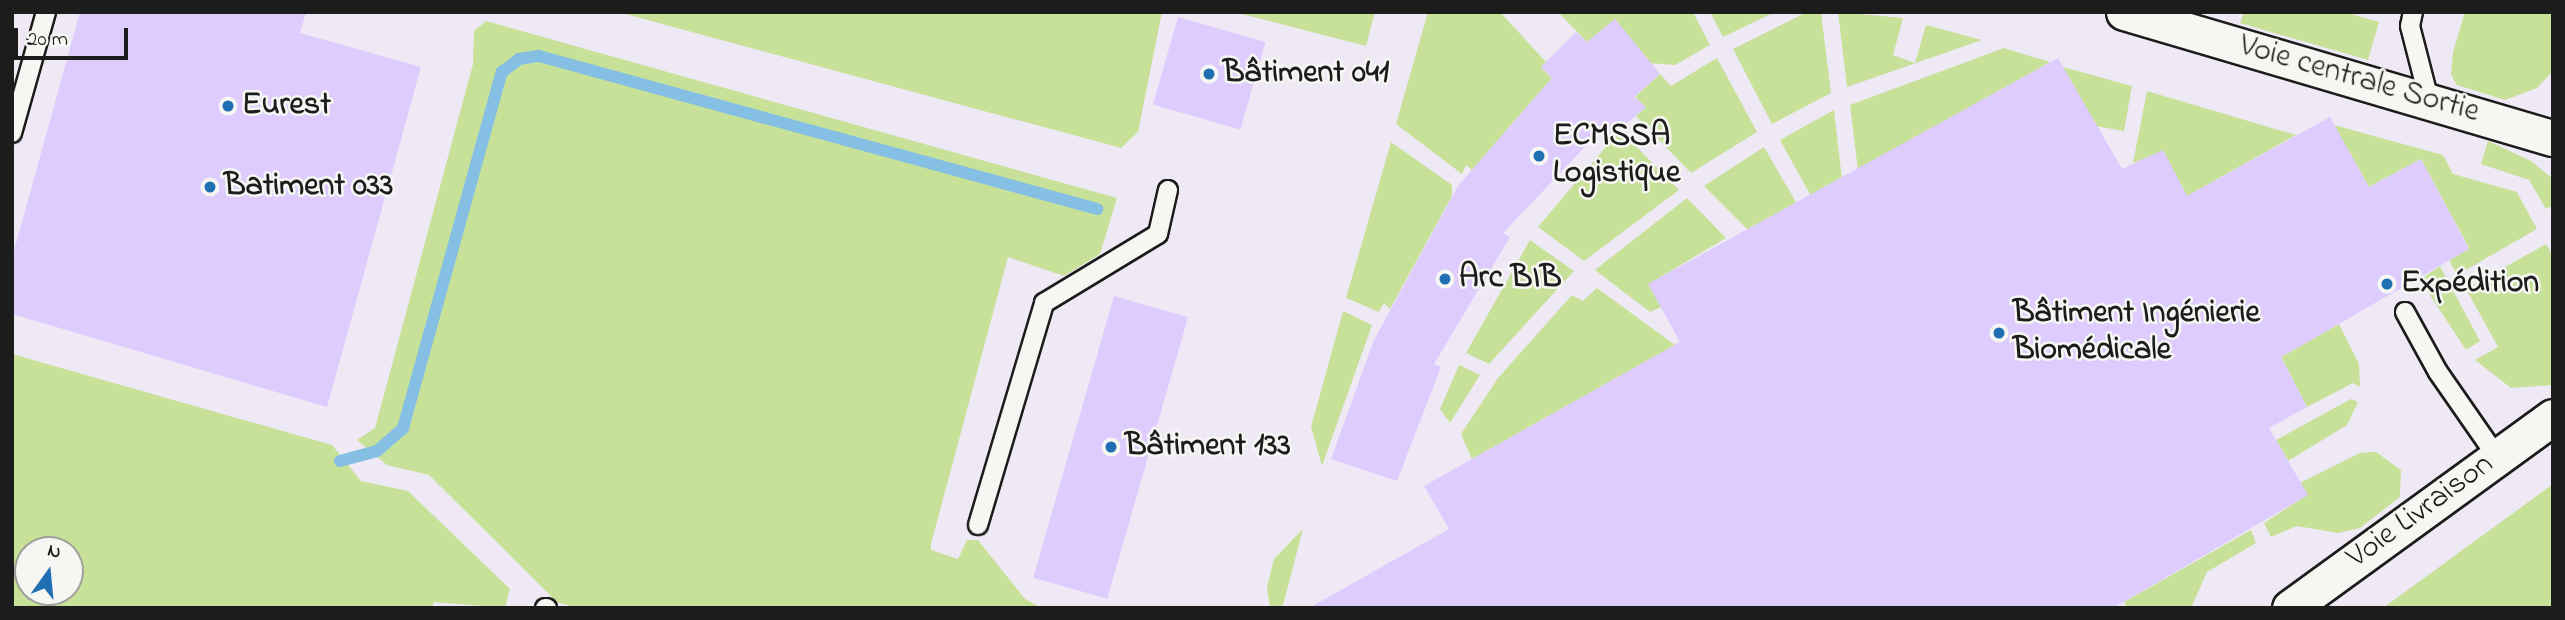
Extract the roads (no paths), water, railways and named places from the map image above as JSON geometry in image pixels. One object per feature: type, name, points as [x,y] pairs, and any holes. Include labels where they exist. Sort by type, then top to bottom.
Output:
[{"type":"street","name":"Voie centrale Sortie","points":[[2124,12],[2184,20],[2553,138]]},
{"type":"street","name":"Voie Livraison","points":[[2290,608],[2553,417]]},
{"type":"lane","points":[[12,133],[46,12]]},
{"type":"lane","points":[[2413,12],[2410,26],[2429,100]]},
{"type":"lane","points":[[978,526],[1044,303],[1158,234],[1168,190]]},
{"type":"lane","points":[[2405,312],[2438,372],[2497,457]]},
{"type":"waterway","points":[[340,461],[377,451],[403,428],[502,72],[519,59],[539,56],[1097,209]]},
{"type":"place","name":"Bâtiment 041","points":[[1209,74]]},
{"type":"place","name":"Eurest","points":[[228,106]]},
{"type":"place","name":"ECMSSA Logistique","points":[[1539,156]]},
{"type":"place","name":"Batiment 033","points":[[210,187]]},
{"type":"place","name":"Arc BIB","points":[[1445,279]]},
{"type":"place","name":"Expédition","points":[[2387,284]]},
{"type":"place","name":"Bâtiment Ingénierie Biomédicale","points":[[1999,333]]},
{"type":"place","name":"Bâtiment 133","points":[[1111,447]]}]
